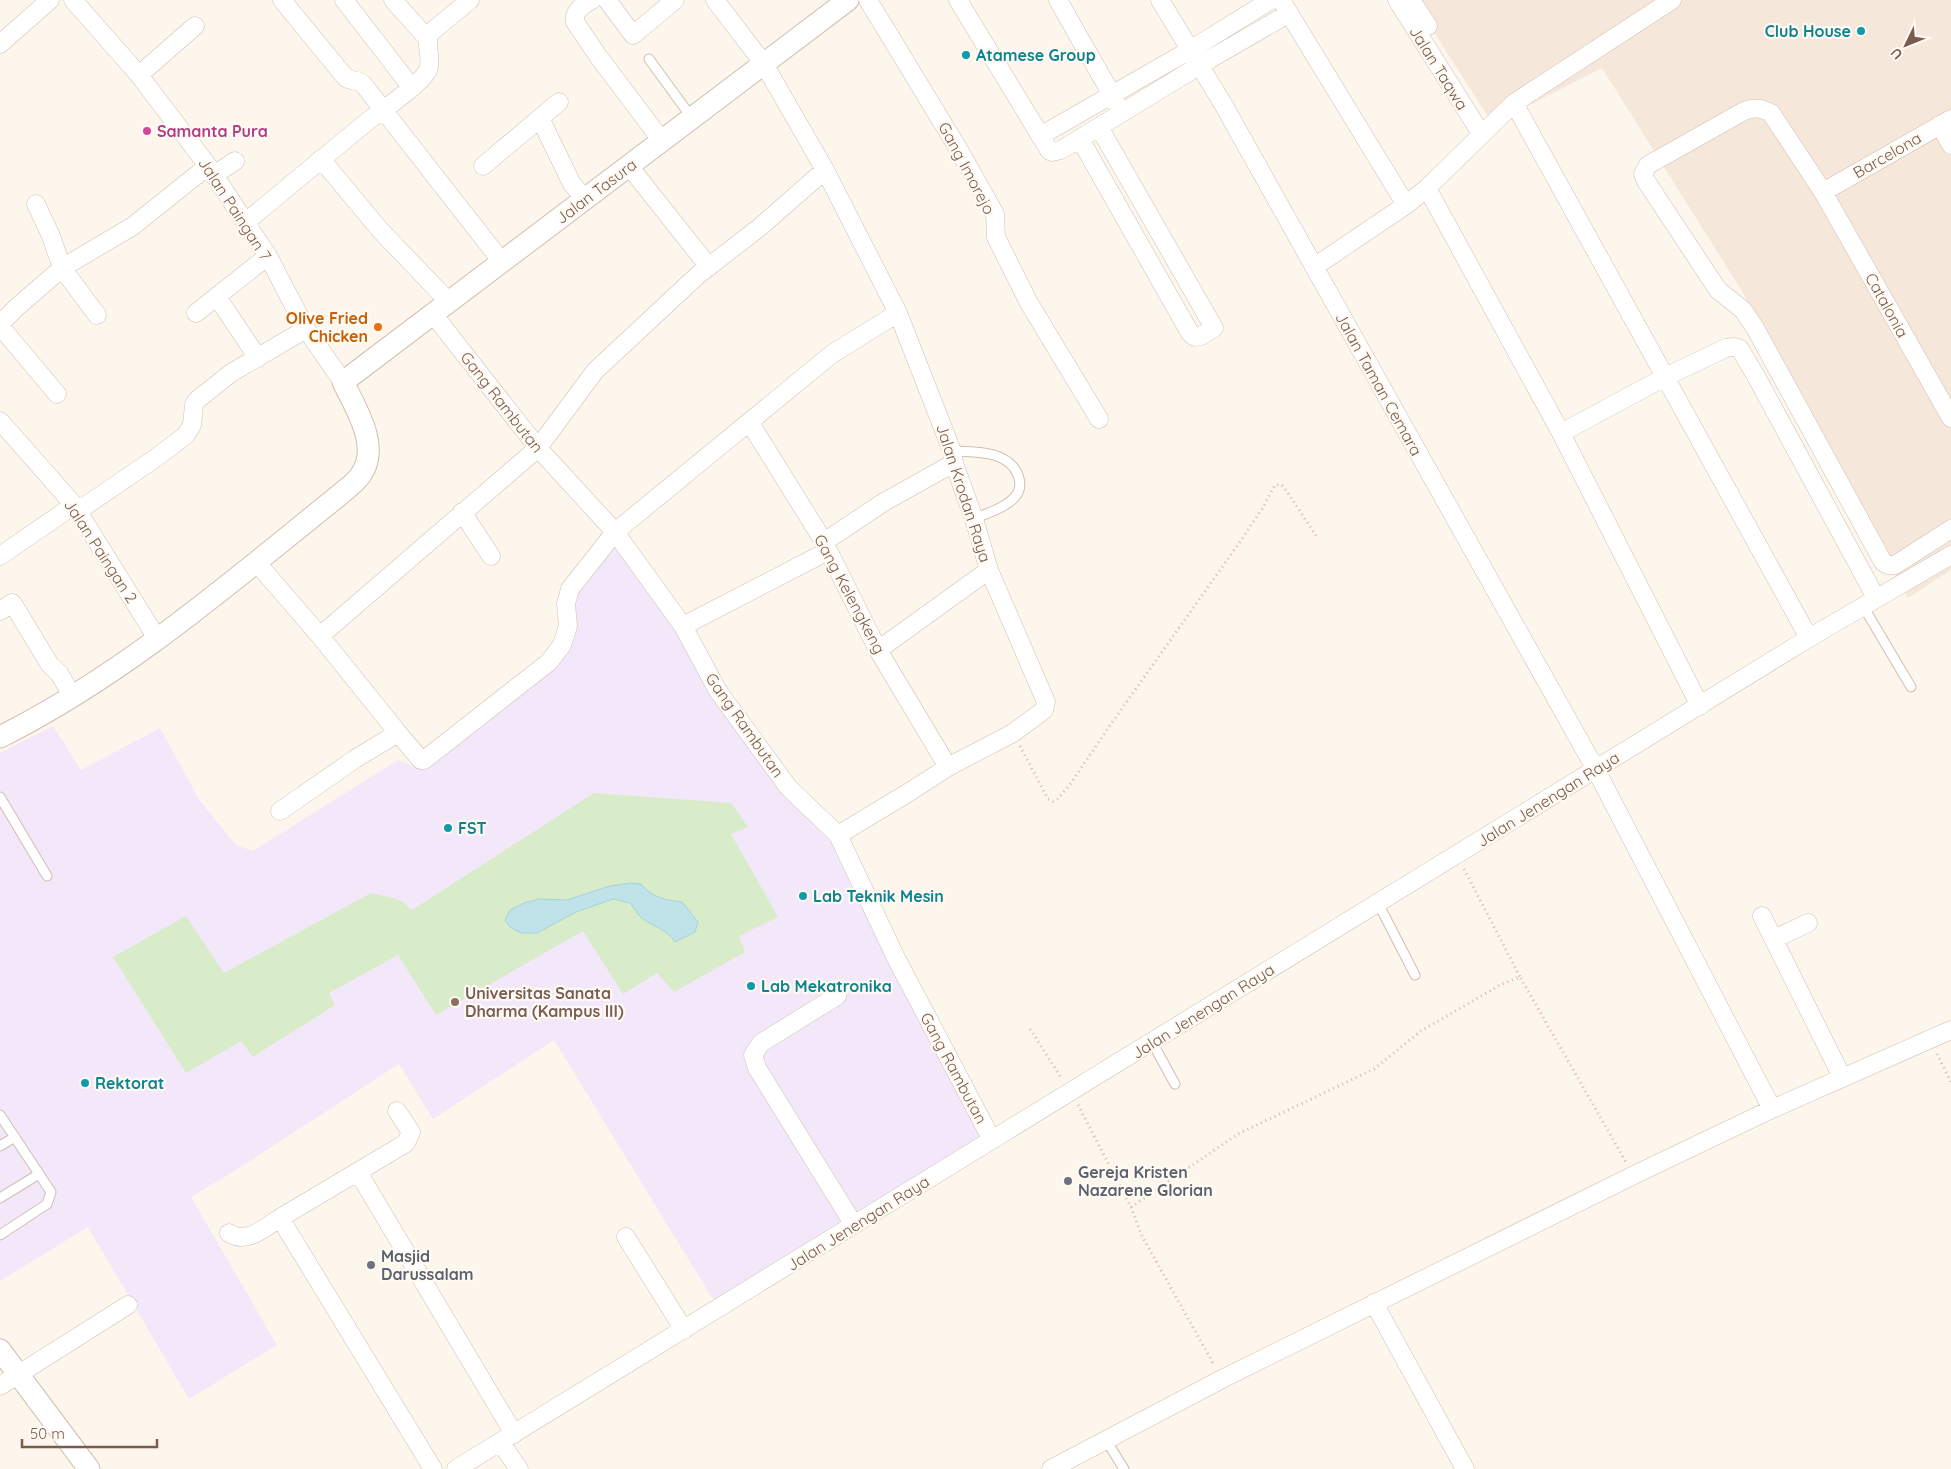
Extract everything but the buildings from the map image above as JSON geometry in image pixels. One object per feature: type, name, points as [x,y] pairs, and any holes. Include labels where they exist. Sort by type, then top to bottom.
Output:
[{"type":"street","points":[[0,44],[50,0]]},
{"type":"street","name":"Jalan Paingan 7","points":[[74,0],[139,75],[211,170],[268,256],[306,329],[343,382]]},
{"type":"street","points":[[282,0],[345,77],[352,81],[360,82],[502,262]]},
{"type":"street","points":[[344,0],[412,88]]},
{"type":"street","points":[[246,222],[321,159],[412,88],[427,71],[429,58],[427,38],[393,0]]},
{"type":"street","points":[[427,38],[439,24],[470,0]]},
{"type":"street","points":[[592,0],[578,10],[574,16],[575,22],[662,141]]},
{"type":"street","points":[[607,0],[633,35],[675,0]]},
{"type":"street","name":"Jalan Krodan Raya","points":[[715,0],[764,64],[825,170],[898,313],[953,457],[989,570],[1046,702],[1042,713],[1013,733],[948,767],[838,835]]},
{"type":"street","name":"Jalan Tasura","points":[[343,382],[848,0]]},
{"type":"street","name":"Gang Imorejo","points":[[868,0],[959,150],[995,214],[996,237],[1004,253],[1030,303],[1099,419]]},
{"type":"street","points":[[958,0],[1040,136],[1052,152],[1061,150],[1080,139],[1200,65],[1285,7],[1406,205]]},
{"type":"street","points":[[1058,0],[1122,113]]},
{"type":"street","name":"Jalan Taman Cemara","points":[[1160,0],[1200,65],[1596,770],[1772,1108]]},
{"type":"street","points":[[1040,136],[1190,50],[1271,0]]},
{"type":"street","name":"Jalan Taqwa","points":[[1397,0],[1486,131]]},
{"type":"street","points":[[1314,267],[1406,205],[1427,188],[1514,103],[1672,0]]},
{"type":"street","points":[[1415,6],[1486,131]]},
{"type":"street","points":[[139,75],[195,26]]},
{"type":"street","points":[[483,166],[559,102]]},
{"type":"street","points":[[1514,103],[1809,638]]},
{"type":"street","name":"Catalonia","points":[[1951,418],[1824,192],[1771,113],[1753,107],[1648,165],[1644,174],[1646,181],[1718,290],[1743,310],[1755,328],[1881,559],[1888,565],[1896,565],[1951,529]]},
{"type":"street","points":[[540,118],[572,184],[585,199]]},
{"type":"street","points":[[1946,122],[1951,145]]},
{"type":"street","name":"Barcelona","points":[[1824,192],[1946,122]]},
{"type":"street","points":[[1080,139],[1190,333],[1195,337],[1201,336],[1214,328],[1099,127]]},
{"type":"street","name":"Gang Rambutan","points":[[321,159],[441,308],[538,448],[615,532],[683,626],[718,690],[788,787],[838,835],[896,958],[992,1140]]},
{"type":"street","points":[[58,394],[0,325],[16,308],[62,268],[133,226],[211,170],[235,161]]},
{"type":"street","points":[[629,166],[709,267]]},
{"type":"street","points":[[320,636],[538,448],[595,371],[709,267],[760,227],[825,170]]},
{"type":"street","points":[[1427,188],[1561,433],[1700,706]]},
{"type":"street","points":[[1116,203],[1136,192]]},
{"type":"street","points":[[36,204],[51,236],[62,268],[97,315]]},
{"type":"street","points":[[1149,262],[1170,251]]},
{"type":"street","points":[[196,313],[268,256]]},
{"type":"street","points":[[217,297],[258,358]]},
{"type":"street","points":[[256,562],[320,636],[398,733],[421,760],[424,760],[549,662],[562,645],[568,626],[566,604],[570,589],[615,532],[832,354],[898,313]]},
{"type":"street","points":[[0,556],[157,457],[186,435],[192,425],[194,405],[197,400],[231,373],[306,329]]},
{"type":"street","points":[[1561,433],[1665,377],[1726,348],[1733,346],[1740,349],[1869,602]]},
{"type":"street","points":[[0,738],[72,696],[158,640],[337,497],[362,474],[368,460],[368,442],[357,411],[343,382]]},
{"type":"street","name":"Jalan Paingan 2","points":[[0,421],[76,508],[158,640]]},
{"type":"street","name":"Gang Kelengkeng","points":[[750,423],[826,547],[878,650],[948,767]]},
{"type":"street","points":[[683,626],[826,547],[884,502],[953,457]]},
{"type":"street","points":[[462,512],[491,556]]},
{"type":"street","name":"Jalan Jenengan Raya","points":[[456,1469],[1809,638],[1951,556]]},
{"type":"street","points":[[878,650],[989,570]]},
{"type":"street","points":[[0,611],[13,603],[50,665],[59,674],[72,696]]},
{"type":"street","points":[[280,811],[354,759],[398,733]]},
{"type":"street","points":[[1762,916],[1842,1078]]},
{"type":"street","points":[[1774,939],[1808,923]]},
{"type":"street","points":[[837,996],[761,1043],[753,1056],[757,1068],[854,1225]]},
{"type":"street","points":[[1051,1469],[1222,1379],[1634,1174],[1772,1108],[1951,1030]]},
{"type":"street","points":[[229,1234],[239,1238],[249,1237],[402,1146],[409,1139],[411,1132],[397,1111]]},
{"type":"street","points":[[358,1172],[507,1438],[519,1469]]},
{"type":"street","points":[[280,1218],[433,1469]]},
{"type":"street","points":[[626,1237],[684,1330]]},
{"type":"street","points":[[1374,1303],[1465,1469]]},
{"type":"street","points":[[0,1386],[19,1376],[128,1304]]},
{"type":"street","points":[[0,1350],[89,1469]]},
{"type":"lane","points":[[649,59],[692,118]]},
{"type":"lane","points":[[953,457],[981,452],[1005,460],[1016,469],[1020,480],[1020,489],[1010,501],[974,518]]},
{"type":"lane","points":[[1869,602],[1911,687]]},
{"type":"lane","points":[[0,796],[47,876]]},
{"type":"lane","points":[[1378,903],[1416,975]]},
{"type":"lane","points":[[1152,1042],[1175,1084]]},
{"type":"lane","points":[[0,1115],[50,1192],[47,1204],[0,1235]]},
{"type":"lane","points":[[0,1146],[15,1137]]},
{"type":"lane","points":[[0,1198],[39,1174]]},
{"type":"lane","points":[[1106,1440],[1124,1469]]},
{"type":"path","points":[[1013,733],[1048,799],[1057,800],[1071,783],[1237,546],[1262,509],[1275,485],[1282,486],[1286,490],[1317,537]]},
{"type":"path","points":[[1457,855],[1520,977],[1634,1174]]},
{"type":"path","points":[[1131,1207],[1238,1134],[1374,1068],[1421,1031],[1502,984],[1520,977]]},
{"type":"path","points":[[1030,1029],[1071,1092],[1131,1207],[1142,1236],[1222,1379]]},
{"type":"path","points":[[1930,1039],[1951,1082]]},
{"type":"shaded area","points":[[1413,0],[1951,0],[1951,570],[1908,598],[1740,288],[1602,68],[1493,124]]},
{"type":"shaded area","name":"Universitas Sanata Dharma (Kampus III)","points":[[614,542],[675,626],[780,786],[830,841],[889,963],[982,1137],[714,1301],[554,1040],[433,1119],[399,1064],[191,1197],[277,1345],[189,1399],[88,1227],[0,1281],[0,753],[53,726],[81,770],[160,728],[200,801],[236,845],[253,851],[398,760],[420,769],[566,652],[575,595]]},
{"type":"green space","points":[[594,793],[731,803],[748,827],[731,834],[778,917],[739,936],[745,952],[674,992],[657,973],[623,994],[583,931],[436,1015],[398,955],[329,993],[335,1005],[253,1057],[241,1041],[186,1073],[113,957],[186,916],[224,973],[371,893],[400,900],[412,910]]},
{"type":"water","points":[[630,883],[641,884],[645,889],[660,898],[682,902],[698,922],[695,932],[675,942],[664,931],[643,919],[630,903],[613,899],[576,912],[537,933],[521,933],[510,927],[505,920],[510,910],[524,903],[539,899],[567,900],[610,886]]},
{"type":"place","name":"Club House","points":[[1861,31]]},
{"type":"place","name":"Atamese Group","points":[[966,55]]},
{"type":"place","name":"Samanta Pura","points":[[147,131]]},
{"type":"place","name":"Olive Fried Chicken","points":[[378,327]]},
{"type":"place","name":"FST","points":[[448,828]]},
{"type":"place","name":"Lab Teknik Mesin","points":[[803,896]]},
{"type":"place","name":"Lab Mekatronika","points":[[751,986]]},
{"type":"place","name":"Universitas Sanata Dharma (Kampus III)","points":[[455,1002]]},
{"type":"place","name":"Rektorat","points":[[85,1083]]},
{"type":"place","name":"Gereja Kristen Nazarene Glorian","points":[[1068,1181]]},
{"type":"place","name":"Masjid Darussalam","points":[[371,1265]]}]
